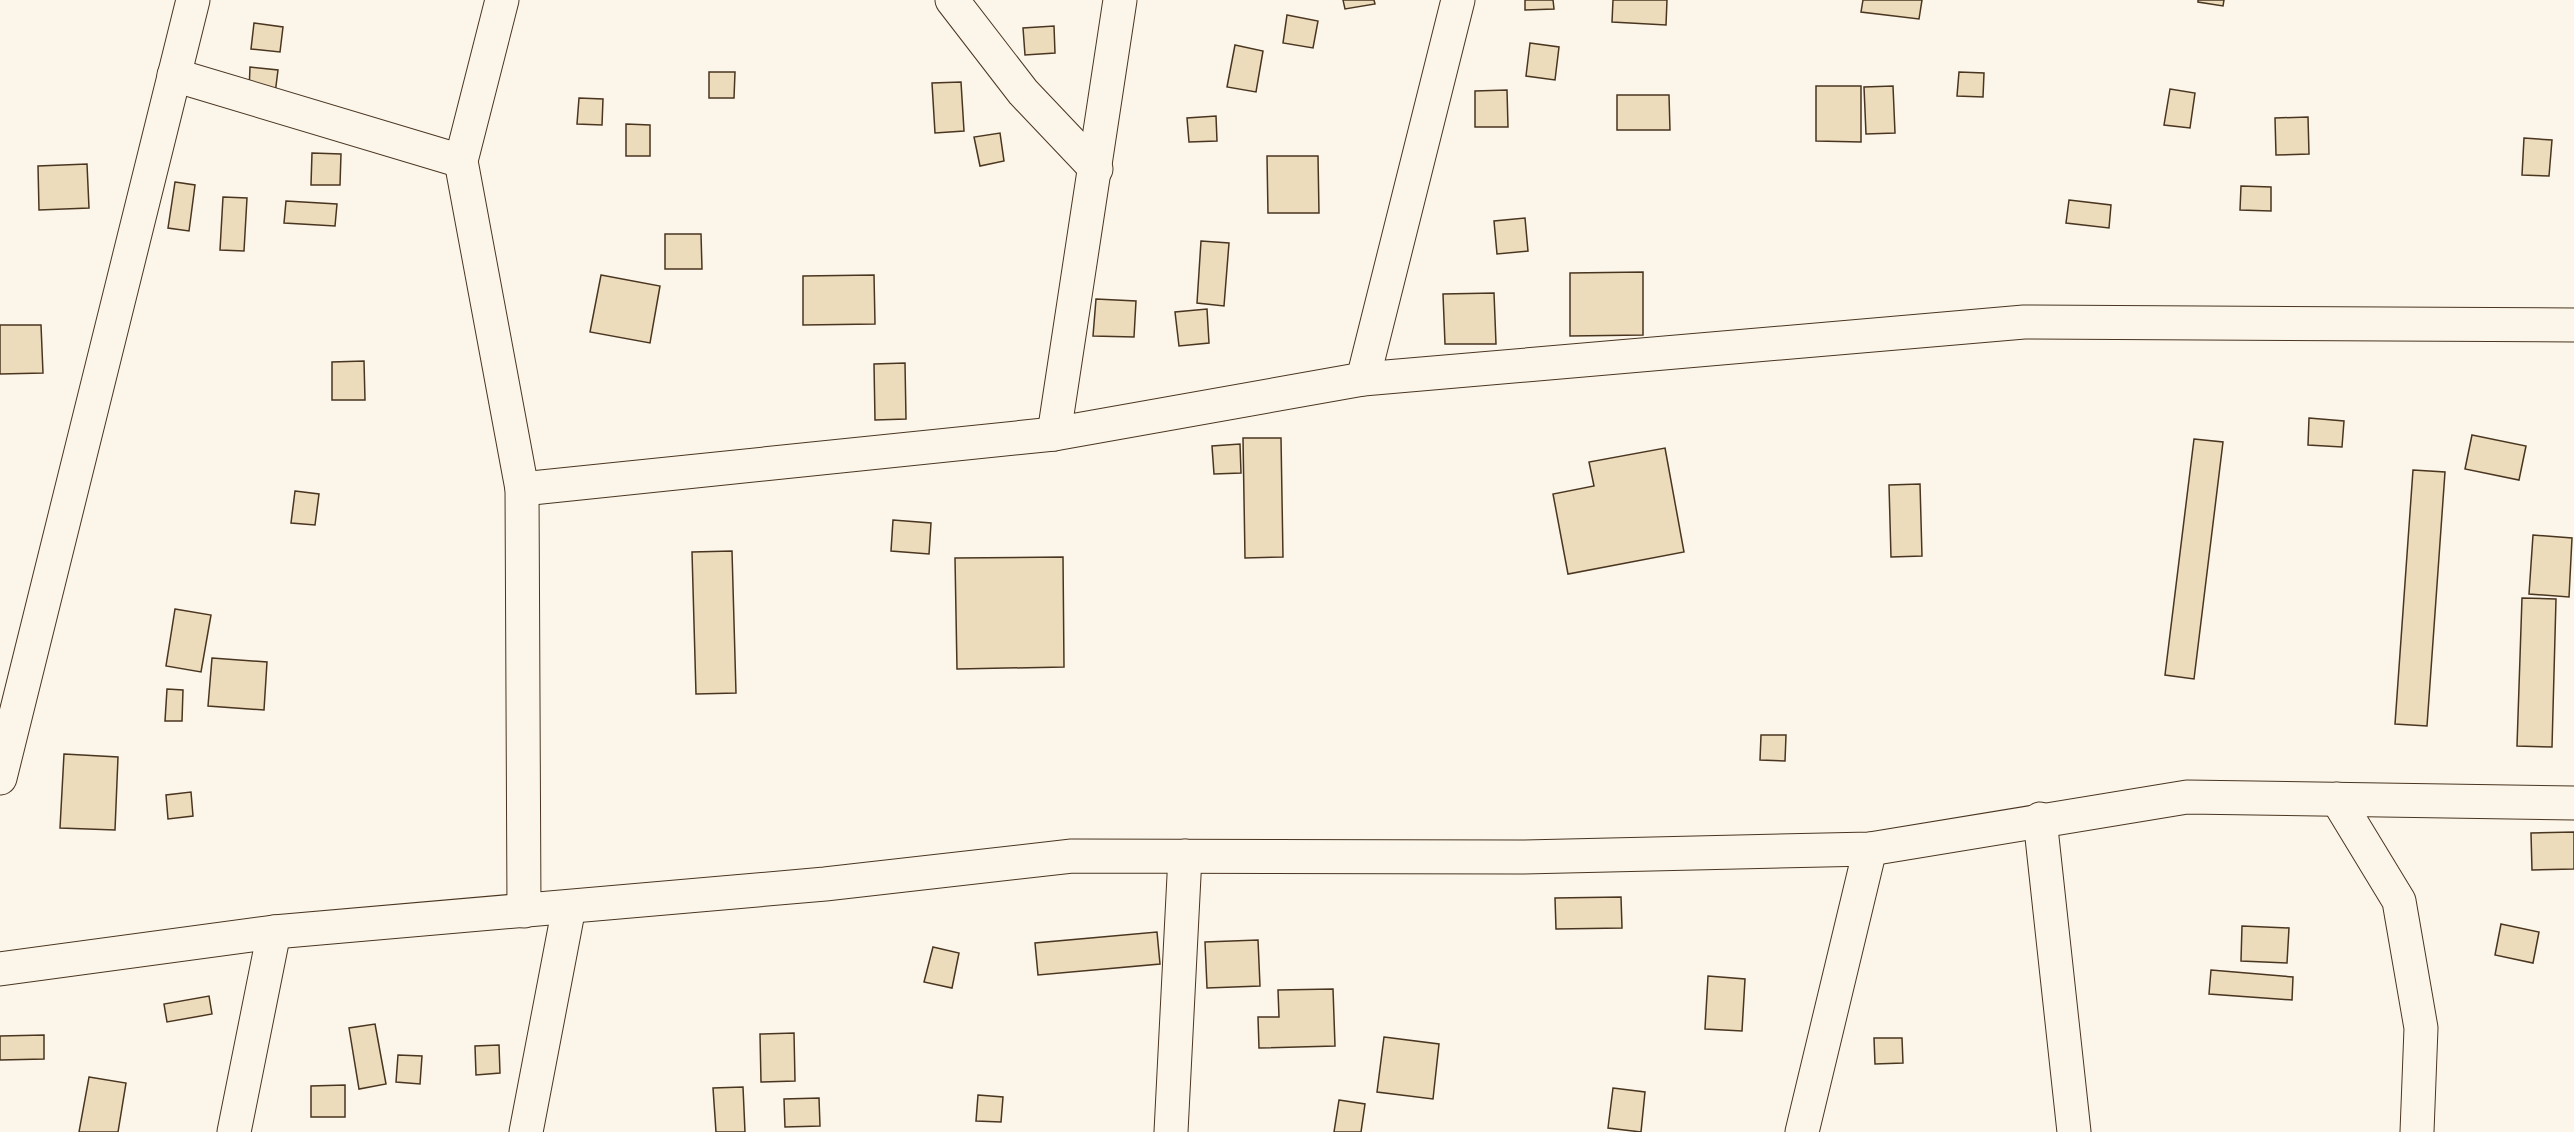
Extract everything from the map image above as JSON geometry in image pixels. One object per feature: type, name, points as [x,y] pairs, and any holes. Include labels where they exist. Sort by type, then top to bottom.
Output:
[{"type":"street","points":[[0,778],[193,0]]},
{"type":"street","points":[[502,0],[461,161],[522,489],[524,911]]},
{"type":"street","points":[[952,0],[1023,92],[1096,169]]},
{"type":"street","points":[[1053,434],[1096,169],[1120,0]]},
{"type":"street","points":[[1363,379],[1458,0]]},
{"type":"street","points":[[174,75],[461,161]]},
{"type":"street","points":[[522,489],[1053,434],[1363,379],[2024,322],[2574,325]]},
{"type":"street","points":[[0,969],[274,932],[825,884],[1072,856],[1522,857],[1870,849],[2040,819],[2187,797],[2574,803]]},
{"type":"street","points":[[2337,799],[2399,901],[2421,1028],[2417,1132]]},
{"type":"street","points":[[2040,819],[2074,1132]]},
{"type":"street","points":[[1802,1132],[1870,849]]},
{"type":"street","points":[[1171,1132],[1185,856]]},
{"type":"street","points":[[526,1132],[569,907]]},
{"type":"street","points":[[234,1132],[274,932]]},
{"type":"building","points":[[1343,0],[1374,0],[1375,4],[1345,9]]},
{"type":"building","points":[[1525,0],[1553,0],[1554,9],[1525,10]]},
{"type":"building","points":[[1613,0],[1667,0],[1666,25],[1612,22]]},
{"type":"building","points":[[1863,0],[1922,0],[1919,19],[1861,12]]},
{"type":"building","points":[[2198,0],[2224,0],[2223,6],[2198,2]]},
{"type":"building","points":[[1287,15],[1318,21],[1313,48],[1283,43]]},
{"type":"building","points":[[254,23],[283,27],[280,52],[251,49]]},
{"type":"building","points":[[1054,26],[1055,53],[1025,55],[1023,28]]},
{"type":"building","points":[[1530,43],[1559,47],[1555,80],[1526,76]]},
{"type":"building","points":[[1235,45],[1263,51],[1256,92],[1227,87]]},
{"type":"building","points":[[250,67],[278,70],[275,94],[249,91]]},
{"type":"building","points":[[709,72],[735,72],[734,98],[709,98]]},
{"type":"building","points":[[1959,72],[1984,73],[1983,97],[1957,96]]},
{"type":"building","points":[[961,82],[964,131],[935,133],[932,83]]},
{"type":"building","points":[[1816,86],[1861,86],[1861,142],[1816,141]]},
{"type":"building","points":[[1893,86],[1895,133],[1866,134],[1864,87]]},
{"type":"building","points":[[2170,89],[2195,93],[2190,128],[2164,125]]},
{"type":"building","points":[[1507,90],[1508,127],[1475,127],[1475,91]]},
{"type":"building","points":[[1617,95],[1669,95],[1670,130],[1617,130]]},
{"type":"building","points":[[579,98],[603,99],[602,125],[577,124]]},
{"type":"building","points":[[1216,116],[1217,141],[1189,142],[1187,118]]},
{"type":"building","points":[[2308,117],[2309,154],[2276,155],[2275,118]]},
{"type":"building","points":[[626,124],[650,125],[650,156],[626,156]]},
{"type":"building","points":[[1000,133],[1004,161],[980,166],[974,137]]},
{"type":"building","points":[[2524,138],[2552,140],[2549,176],[2522,175]]},
{"type":"building","points":[[312,153],[341,154],[340,185],[311,185]]},
{"type":"building","points":[[1267,156],[1318,156],[1319,213],[1268,213]]},
{"type":"building","points":[[87,164],[89,208],[39,210],[38,166]]},
{"type":"building","points":[[175,182],[195,185],[189,231],[168,228]]},
{"type":"building","points":[[2241,186],[2271,187],[2271,211],[2240,210]]},
{"type":"building","points":[[223,197],[247,198],[244,251],[220,250]]},
{"type":"building","points":[[2069,200],[2111,205],[2109,228],[2066,223]]},
{"type":"building","points":[[286,201],[337,204],[335,226],[284,223]]},
{"type":"building","points":[[1525,218],[1528,251],[1497,254],[1494,221]]},
{"type":"building","points":[[665,234],[701,234],[702,269],[665,269]]},
{"type":"building","points":[[1201,241],[1229,243],[1224,306],[1197,303]]},
{"type":"building","points":[[1643,272],[1643,335],[1570,336],[1570,273]]},
{"type":"building","points":[[601,275],[660,286],[650,343],[590,332]]},
{"type":"building","points":[[874,275],[875,324],[803,325],[803,276]]},
{"type":"building","points":[[1494,293],[1496,344],[1445,344],[1443,294]]},
{"type":"building","points":[[1096,299],[1136,301],[1134,337],[1093,336]]},
{"type":"building","points":[[1207,309],[1209,343],[1179,346],[1175,312]]},
{"type":"building","points":[[0,325],[41,325],[43,373],[0,374]]},
{"type":"building","points":[[364,361],[365,400],[332,400],[332,362]]},
{"type":"building","points":[[905,363],[906,419],[875,420],[874,364]]},
{"type":"building","points":[[2309,418],[2344,421],[2342,447],[2308,445]]},
{"type":"building","points":[[2472,435],[2526,446],[2519,480],[2465,469]]},
{"type":"building","points":[[1243,438],[1281,438],[1283,557],[1245,558]]},
{"type":"building","points":[[2194,439],[2223,442],[2194,679],[2165,675]]},
{"type":"building","points":[[1240,444],[1241,473],[1214,474],[1212,446]]},
{"type":"building","points":[[1665,448],[1684,552],[1568,574],[1553,494],[1594,486],[1589,462]]},
{"type":"building","points":[[2413,470],[2445,472],[2427,726],[2395,724]]},
{"type":"building","points":[[1920,484],[1922,556],[1891,557],[1889,485]]},
{"type":"building","points":[[295,491],[319,494],[315,525],[291,523]]},
{"type":"building","points":[[893,520],[931,523],[929,554],[891,551]]},
{"type":"building","points":[[2533,535],[2572,538],[2569,597],[2529,594]]},
{"type":"building","points":[[732,551],[736,693],[696,694],[692,552]]},
{"type":"building","points":[[1063,557],[1064,667],[957,669],[955,558]]},
{"type":"building","points":[[2522,598],[2556,599],[2552,747],[2517,746]]},
{"type":"building","points":[[175,609],[211,615],[201,672],[166,666]]},
{"type":"building","points":[[212,658],[267,662],[264,710],[208,706]]},
{"type":"building","points":[[167,689],[183,690],[182,721],[165,721]]},
{"type":"building","points":[[1761,735],[1786,735],[1785,761],[1760,760]]},
{"type":"building","points":[[64,754],[118,757],[115,830],[60,828]]},
{"type":"building","points":[[191,792],[193,816],[168,819],[166,795]]},
{"type":"building","points":[[2574,832],[2574,869],[2532,870],[2531,833]]},
{"type":"building","points":[[1621,897],[1622,928],[1556,929],[1555,898]]},
{"type":"building","points":[[2501,924],[2539,932],[2533,963],[2495,955]]},
{"type":"building","points":[[2242,926],[2289,928],[2287,963],[2241,961]]},
{"type":"building","points":[[1157,932],[1160,964],[1038,975],[1035,943]]},
{"type":"building","points":[[1258,940],[1260,986],[1207,988],[1205,942]]},
{"type":"building","points":[[933,947],[959,953],[952,988],[924,982]]},
{"type":"building","points":[[2211,970],[2293,977],[2292,1000],[2209,994]]},
{"type":"building","points":[[1708,976],[1745,979],[1742,1031],[1705,1029]]},
{"type":"building","points":[[1333,989],[1335,1046],[1259,1048],[1258,1017],[1279,1017],[1278,990]]},
{"type":"building","points":[[209,996],[212,1014],[167,1022],[164,1004]]},
{"type":"building","points":[[375,1024],[386,1084],[359,1089],[349,1028]]},
{"type":"building","points":[[794,1033],[795,1081],[761,1082],[760,1034]]},
{"type":"building","points":[[44,1035],[44,1059],[0,1060],[0,1036]]},
{"type":"building","points":[[1384,1037],[1439,1044],[1433,1099],[1377,1092]]},
{"type":"building","points":[[1874,1038],[1902,1038],[1903,1063],[1875,1064]]},
{"type":"building","points":[[499,1045],[500,1073],[476,1075],[475,1046]]},
{"type":"building","points":[[398,1055],[422,1056],[420,1084],[396,1082]]},
{"type":"building","points":[[89,1077],[126,1083],[118,1132],[79,1132]]},
{"type":"building","points":[[345,1085],[345,1117],[311,1117],[311,1086]]},
{"type":"building","points":[[743,1087],[745,1132],[716,1132],[713,1088]]},
{"type":"building","points":[[1613,1088],[1645,1092],[1641,1132],[1608,1128]]},
{"type":"building","points":[[978,1095],[1003,1097],[1001,1122],[976,1121]]},
{"type":"building","points":[[819,1098],[820,1126],[785,1127],[784,1099]]},
{"type":"building","points":[[1339,1100],[1365,1104],[1361,1132],[1334,1132]]}]
